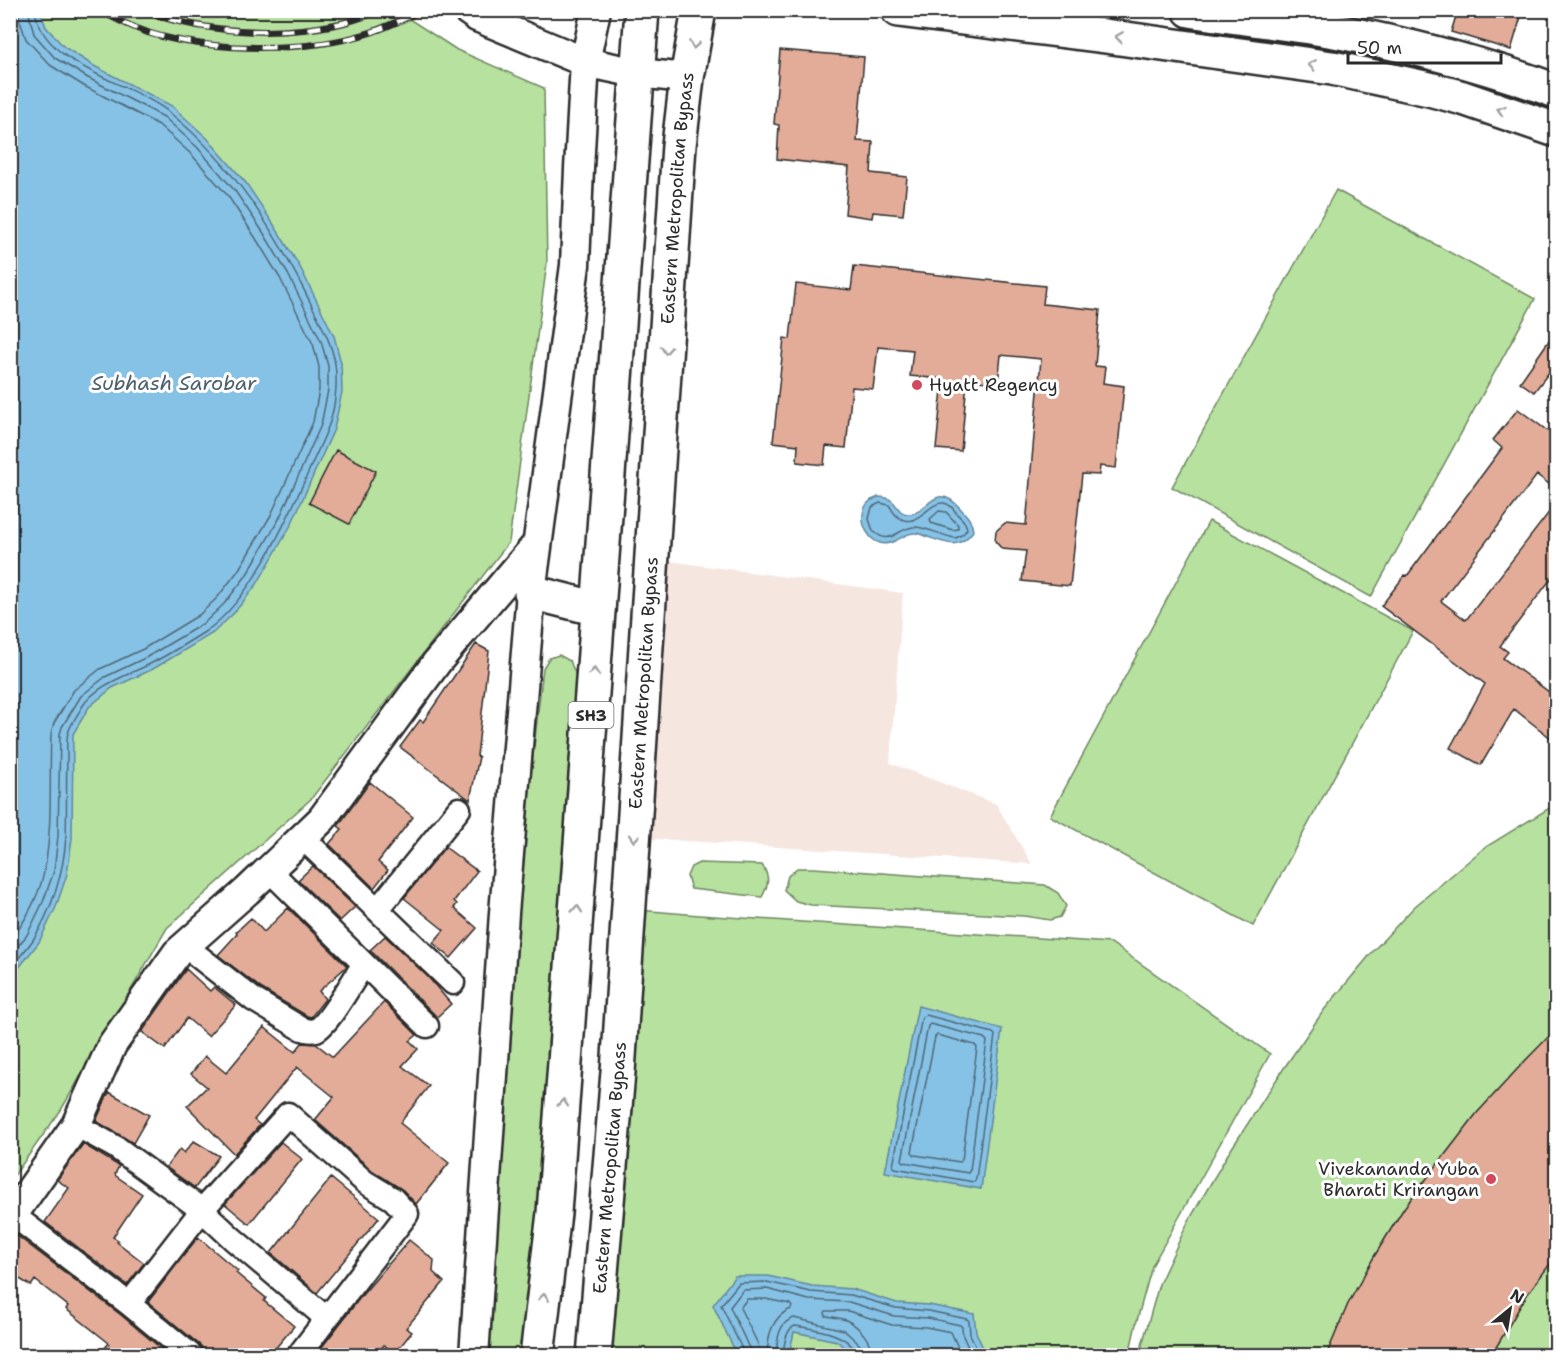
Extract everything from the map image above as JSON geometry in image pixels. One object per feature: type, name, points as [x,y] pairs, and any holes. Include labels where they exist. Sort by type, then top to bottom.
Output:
[{"type":"main road","name":"SH3","points":[[537,1356],[554,1213],[642,10]]},
{"type":"main road","name":"Eastern Metropolitan Bypass","points":[[594,1356],[618,1072],[679,145],[687,78],[699,10]]},
{"type":"main road","points":[[898,10],[1105,36],[1320,67],[1429,89],[1498,109],[1557,130]]},
{"type":"main road","points":[[1190,10],[1320,20],[1473,62],[1557,91]]},
{"type":"main road","points":[[1429,89],[1437,53]]},
{"type":"main road","points":[[531,592],[598,609]]},
{"type":"street","points":[[467,10],[477,17],[585,62],[637,73],[687,78]]},
{"type":"street","points":[[474,1356],[504,913],[531,592],[575,265],[585,62],[596,10]]},
{"type":"street","points":[[192,1356],[129,1304],[12,1217],[76,1125],[112,1046],[177,953],[322,819],[436,662],[537,544]]},
{"type":"street","points":[[378,909],[459,809]]},
{"type":"street","points":[[303,838],[453,983]]},
{"type":"street","points":[[269,870],[427,1026]]},
{"type":"street","points":[[185,946],[254,1000],[302,1029],[311,1031],[319,1029],[328,1019],[364,964]]},
{"type":"street","points":[[129,1304],[202,1210],[288,1114],[365,1182],[393,1199],[407,1214],[298,1356]]},
{"type":"street","points":[[76,1125],[117,1148],[202,1210],[326,1318]]},
{"type":"shaded area","points":[[662,560],[903,593],[890,763],[996,804],[1032,864],[642,838]]},
{"type":"green space","points":[[11,11],[397,11],[457,50],[544,88],[547,263],[509,542],[311,799],[167,928],[61,1110],[11,1180]]},
{"type":"green space","points":[[1336,190],[1535,299],[1371,597],[1172,487]]},
{"type":"green space","points":[[1209,521],[1413,631],[1253,926],[1050,816]]},
{"type":"green space","points":[[559,655],[570,661],[577,687],[525,1355],[489,1356],[524,835],[543,668],[549,658]]},
{"type":"green space","points":[[1556,804],[1556,1355],[1139,1356],[1159,1284],[1188,1222],[1228,1154],[1324,1010],[1374,950],[1414,907],[1484,848]]},
{"type":"green space","points":[[699,863],[762,865],[768,881],[762,897],[691,889],[687,876],[691,867]]},
{"type":"green space","points":[[797,868],[1045,885],[1058,893],[1066,906],[1060,917],[1050,920],[1024,916],[811,905],[796,901],[784,890],[788,876]]},
{"type":"green space","points":[[638,910],[1111,943],[1270,1054],[1152,1266],[1129,1355],[601,1356]]},
{"type":"water","name":"Subhash Sarobar","points":[[40,10],[46,27],[64,47],[94,66],[172,106],[207,138],[246,183],[300,267],[334,336],[341,363],[342,392],[334,429],[291,525],[257,584],[234,613],[213,633],[153,669],[112,688],[89,707],[73,734],[72,838],[67,874],[56,907],[39,942],[11,978],[10,11]]},
{"type":"water","points":[[878,497],[890,500],[900,511],[908,514],[915,513],[937,497],[944,497],[951,500],[965,513],[973,531],[963,541],[953,544],[915,533],[894,542],[880,543],[866,531],[863,518],[866,506]]},
{"type":"water","points":[[918,1006],[1002,1029],[981,1189],[885,1172]]},
{"type":"water","points":[[735,1276],[768,1276],[812,1286],[852,1289],[897,1303],[929,1305],[974,1314],[976,1332],[986,1355],[852,1355],[837,1341],[794,1332],[789,1355],[737,1355],[713,1305]]},
{"type":"building","points":[[1466,10],[1523,10],[1511,50],[1451,32],[1457,13],[1465,15]]},
{"type":"building","points":[[780,50],[864,57],[857,141],[873,142],[871,173],[907,177],[903,215],[873,212],[872,218],[845,214],[849,167],[777,159],[779,125],[774,124]]},
{"type":"building","points":[[854,266],[1045,286],[1043,304],[1100,310],[1095,366],[1105,367],[1103,383],[1124,386],[1116,468],[1100,466],[1099,475],[1082,474],[1070,586],[1022,581],[1026,551],[1002,549],[995,541],[996,531],[1005,523],[1026,525],[1041,359],[1001,355],[998,383],[967,380],[961,451],[936,449],[943,379],[910,376],[913,350],[878,347],[873,389],[852,387],[846,448],[826,446],[824,465],[797,462],[798,445],[773,442],[784,338],[790,339],[796,284],[851,290]]},
{"type":"building","points":[[1557,329],[1557,362],[1534,392],[1520,382]]},
{"type":"building","points":[[1518,409],[1557,438],[1557,490],[1537,475],[1441,601],[1466,620],[1557,502],[1557,571],[1500,646],[1508,652],[1503,658],[1557,698],[1557,743],[1514,709],[1481,765],[1450,748],[1485,684],[1381,606],[1405,575],[1407,576],[1502,448],[1493,440]]},
{"type":"building","points":[[336,450],[376,471],[349,524],[309,503]]},
{"type":"building","points":[[476,644],[489,651],[477,756],[479,757],[470,800],[400,747],[420,720],[423,722]]},
{"type":"building","points":[[370,782],[413,817],[378,862],[388,870],[374,888],[329,844],[342,829],[338,826]]},
{"type":"building","points":[[445,847],[477,871],[454,901],[457,904],[454,908],[477,928],[451,958],[433,943],[444,930],[404,898]]},
{"type":"building","points":[[313,866],[355,907],[340,921],[298,880]]},
{"type":"building","points":[[288,908],[347,966],[319,991],[325,999],[311,1017],[262,989],[218,955],[237,934],[236,932],[251,918],[264,932]]},
{"type":"building","points":[[385,936],[428,977],[451,1004],[437,1017],[370,950]]},
{"type":"building","points":[[186,969],[210,991],[214,987],[236,1005],[208,1036],[187,1018],[165,1049],[142,1032]]},
{"type":"building","points":[[384,1002],[417,1035],[410,1041],[418,1049],[402,1066],[429,1086],[400,1123],[449,1163],[416,1204],[403,1190],[373,1171],[315,1120],[334,1097],[297,1067],[254,1120],[260,1125],[234,1154],[187,1106],[207,1087],[191,1074],[205,1056],[226,1073],[264,1027],[295,1052],[302,1043],[316,1044],[333,1057]]},
{"type":"building","name":"Vivekananda Yuba Bharati Krirangan","points":[[1557,1028],[1557,1255],[1528,1293],[1491,1356],[1326,1356],[1348,1304],[1404,1208],[1477,1113]]},
{"type":"building","points":[[109,1092],[149,1115],[133,1143],[96,1121]]},
{"type":"building","points":[[194,1141],[219,1156],[195,1188],[166,1167],[180,1149],[184,1153]]},
{"type":"building","points":[[281,1142],[302,1159],[249,1224],[225,1204]]},
{"type":"building","points":[[83,1144],[119,1166],[116,1176],[142,1194],[113,1237],[144,1263],[127,1285],[45,1222],[69,1188],[57,1180]]},
{"type":"building","points":[[331,1178],[379,1218],[317,1293],[271,1253]]},
{"type":"building","points":[[16,1235],[121,1315],[170,1356],[98,1356],[109,1343],[66,1309],[68,1306],[35,1280],[31,1286],[10,1273],[10,1244]]},
{"type":"building","points":[[198,1237],[238,1271],[236,1273],[266,1298],[264,1301],[294,1326],[269,1356],[205,1356],[201,1346],[148,1302]]},
{"type":"building","points":[[409,1240],[434,1260],[433,1272],[444,1282],[406,1328],[412,1332],[395,1353],[384,1345],[375,1356],[315,1356],[363,1294]]},
{"type":"railway","points":[[99,10],[143,31],[174,39],[201,44],[260,48],[291,47],[347,39],[378,30],[422,10]]},
{"type":"railway","points":[[142,10],[189,24],[239,31],[290,31],[314,28],[355,20],[382,10]]},
{"type":"place","name":"Hyatt Regency","points":[[917,385]]},
{"type":"place","name":"Vivekananda Yuba Bharati Krirangan","points":[[1491,1179]]}]
